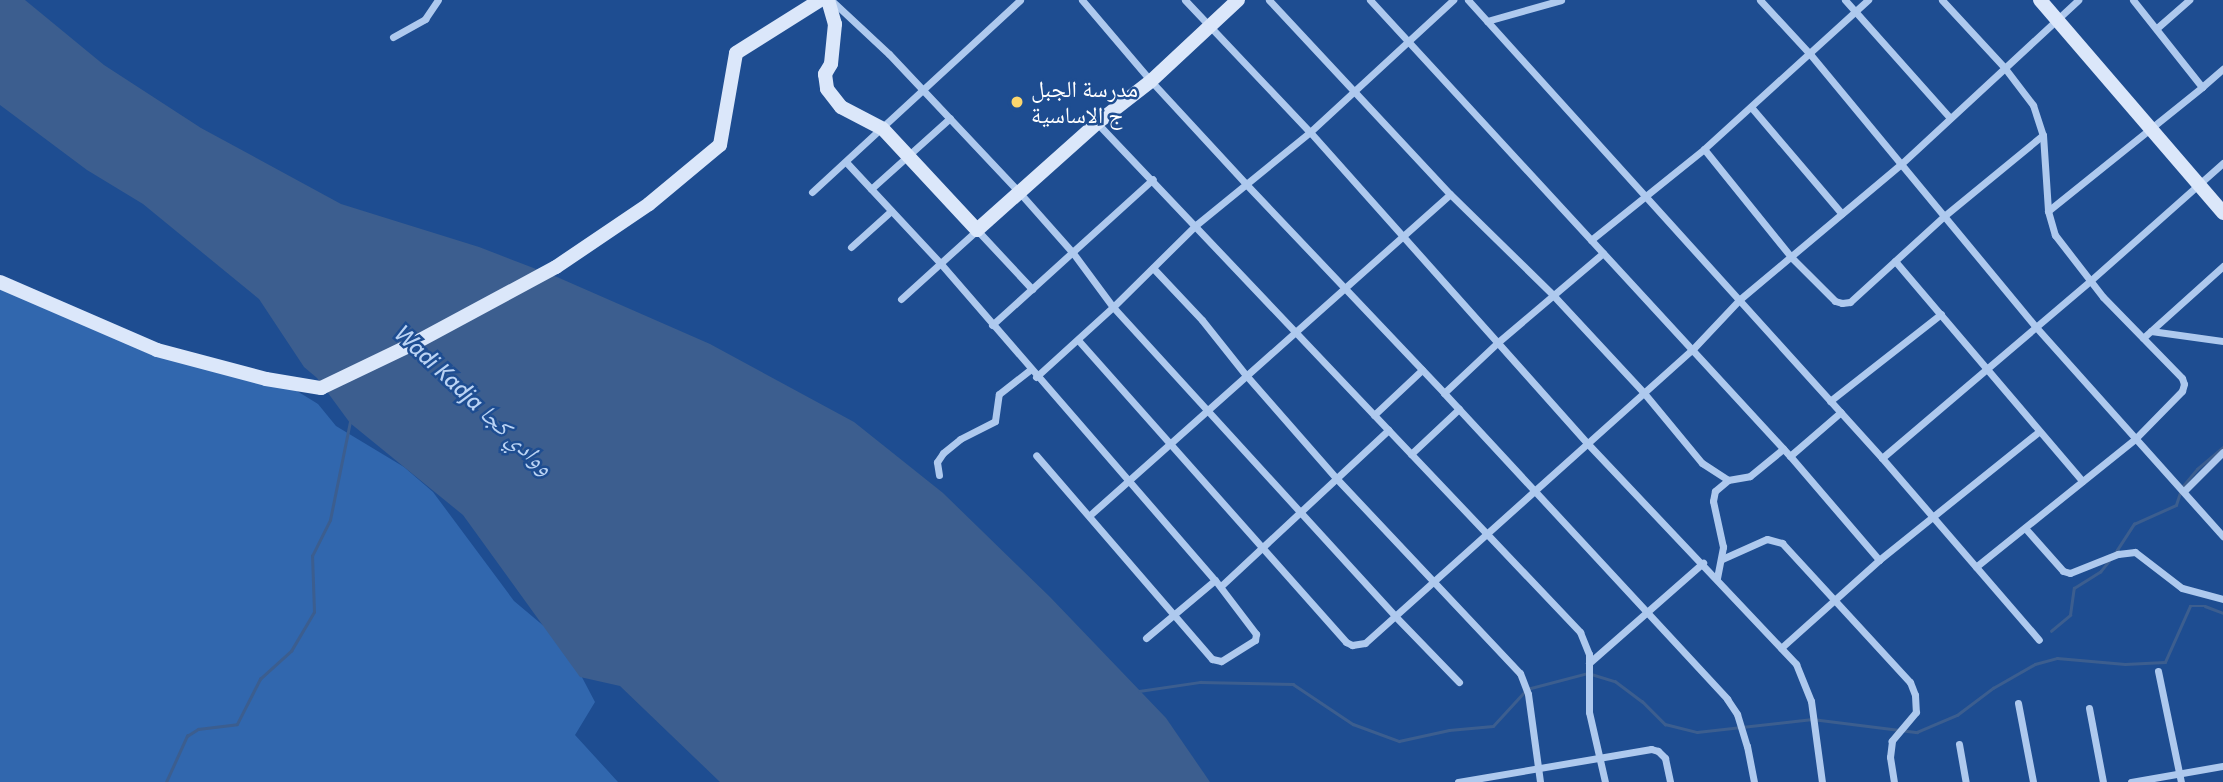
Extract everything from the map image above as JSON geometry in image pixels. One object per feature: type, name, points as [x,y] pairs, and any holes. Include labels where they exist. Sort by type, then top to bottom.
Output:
[{"type":"main road","points":[[0,282],[157,350],[266,379],[321,388],[413,344],[556,268],[649,204],[720,145],[736,53],[820,0]]},
{"type":"main road","points":[[829,0],[835,24],[831,64],[825,74],[827,89],[841,107],[883,129],[977,230],[1097,123],[1151,81],[1238,0]]},
{"type":"main road","points":[[2040,0],[2223,213]]},
{"type":"street","points":[[393,37],[425,19],[438,0]]},
{"type":"street","points":[[829,0],[889,54],[1019,192],[1073,253],[1113,307],[1395,616],[1459,682]]},
{"type":"street","points":[[812,192],[1020,0]]},
{"type":"street","points":[[1082,0],[1151,81],[1535,491],[1737,714],[1754,782]]},
{"type":"street","points":[[1185,0],[1310,132],[1588,443],[1781,648],[1804,680],[1811,701],[1822,782]]},
{"type":"street","points":[[1269,0],[1450,194],[1553,295],[1644,393],[1702,463],[1728,480]]},
{"type":"street","points":[[1370,0],[1790,456],[1879,561]]},
{"type":"street","points":[[1036,377],[1113,307],[1196,225],[1310,132],[1410,43],[1453,0]]},
{"type":"street","points":[[1468,0],[1841,412],[2039,640]]},
{"type":"street","points":[[1487,21],[1561,0]]},
{"type":"street","points":[[1760,0],[1810,54],[1899,165],[2035,326],[2134,439],[2185,490],[2223,536]]},
{"type":"street","points":[[1845,0],[1950,118]]},
{"type":"street","points":[[1591,240],[1704,149],[1868,0]]},
{"type":"street","points":[[1942,0],[2004,68],[2033,105],[2043,135],[2048,211],[2055,234],[2090,281],[2182,378],[2184,384],[2182,391],[2134,439],[1976,568]]},
{"type":"street","points":[[1078,340],[1352,645],[1365,643],[1691,351],[1739,300],[1899,165],[2078,0]]},
{"type":"street","points":[[2133,0],[2202,87]]},
{"type":"street","points":[[2157,28],[2189,0]]},
{"type":"street","points":[[2048,211],[2223,69]]},
{"type":"street","points":[[1751,107],[1842,214]]},
{"type":"street","points":[[871,189],[950,118]]},
{"type":"street","points":[[1097,123],[1580,632],[1587,643],[1589,712],[1605,782]]},
{"type":"street","points":[[1704,149],[1791,257],[1835,301],[1842,303],[1850,302],[1943,217],[2043,135]]},
{"type":"street","points":[[846,162],[940,264],[1218,583],[1256,634],[1255,640],[1216,662],[1036,455]]},
{"type":"street","points":[[1882,458],[2090,281],[2223,163]]},
{"type":"street","points":[[992,325],[1153,179]]},
{"type":"street","points":[[1090,514],[1343,286],[1450,194]]},
{"type":"street","points":[[851,247],[891,211]]},
{"type":"street","points":[[901,299],[977,230],[1032,289]]},
{"type":"street","points":[[1444,393],[1497,343],[1603,253]]},
{"type":"street","points":[[1895,261],[2082,481]]},
{"type":"street","points":[[2143,338],[2223,266]]},
{"type":"street","points":[[1153,268],[1202,320],[1245,374],[1336,478],[1435,581],[1525,681],[1540,782]]},
{"type":"street","points":[[1830,401],[1941,314]]},
{"type":"street","points":[[2151,331],[2223,341]]},
{"type":"street","points":[[939,475],[937,462],[943,453],[960,439],[995,421],[999,394],[1030,370]]},
{"type":"street","points":[[1374,415],[1422,370]]},
{"type":"street","points":[[1411,454],[1459,409]]},
{"type":"street","points":[[1790,456],[1841,412]]},
{"type":"street","points":[[1146,638],[1262,547],[1388,430]]},
{"type":"street","points":[[1781,648],[1879,561],[2038,432]]},
{"type":"street","points":[[1717,578],[1722,559],[1713,501],[1715,491],[1728,480],[1750,476],[1783,449]]},
{"type":"street","points":[[2185,490],[2223,452]]},
{"type":"street","points":[[2025,528],[2063,571],[2070,573],[2118,554],[2135,552],[2182,589],[2223,599]]},
{"type":"street","points":[[1722,559],[1774,539],[1782,543],[1913,689],[1916,712],[1911,721],[1899,729],[1892,741],[1894,782]]},
{"type":"street","points":[[1588,663],[1648,614],[1703,563]]},
{"type":"street","points":[[2158,671],[2180,778]]},
{"type":"street","points":[[2018,703],[2033,782]]},
{"type":"street","points":[[2089,708],[2103,782]]},
{"type":"street","points":[[1959,744],[1966,782]]},
{"type":"street","points":[[1458,782],[1601,756],[1658,751],[1665,758],[1671,782]]},
{"type":"street","points":[[2131,782],[2180,778],[2223,766]]},
{"type":"shaded area","points":[[0,283],[157,350],[284,383],[318,404],[336,426],[404,467],[433,492],[514,601],[564,643],[595,702],[575,735],[618,782],[0,782]]},
{"type":"water","name":"Wadi Kadja ووادي كجا","points":[[0,0],[25,0],[104,65],[201,128],[341,204],[479,247],[557,277],[710,344],[854,422],[943,493],[1050,597],[1166,718],[1210,782],[720,782],[620,686],[580,677],[463,515],[350,423],[317,378],[304,367],[259,299],[143,204],[87,170],[0,105]]},
{"type":"waterway","points":[[166,782],[187,736],[198,729],[237,724],[260,679],[291,651],[314,612],[312,556],[330,520],[350,422]]},
{"type":"waterway","points":[[2115,553],[2134,524],[2176,505],[2182,487],[2197,469],[2223,447]]},
{"type":"waterway","points":[[2051,631],[2070,615],[2074,588],[2100,572],[2109,561]]},
{"type":"waterway","points":[[1139,691],[1200,682],[1293,684],[1353,724],[1399,741],[1449,730],[1493,726],[1527,689],[1588,673],[1615,681],[1642,701],[1665,724],[1697,732],[1812,719],[1917,732],[1957,715],[1993,688],[2035,664],[2057,658],[2125,664],[2165,662],[2190,606],[2205,606],[2223,613]]},
{"type":"place","name":"مدرسة الجبل ج الاساسية","points":[[1017,102]]}]
